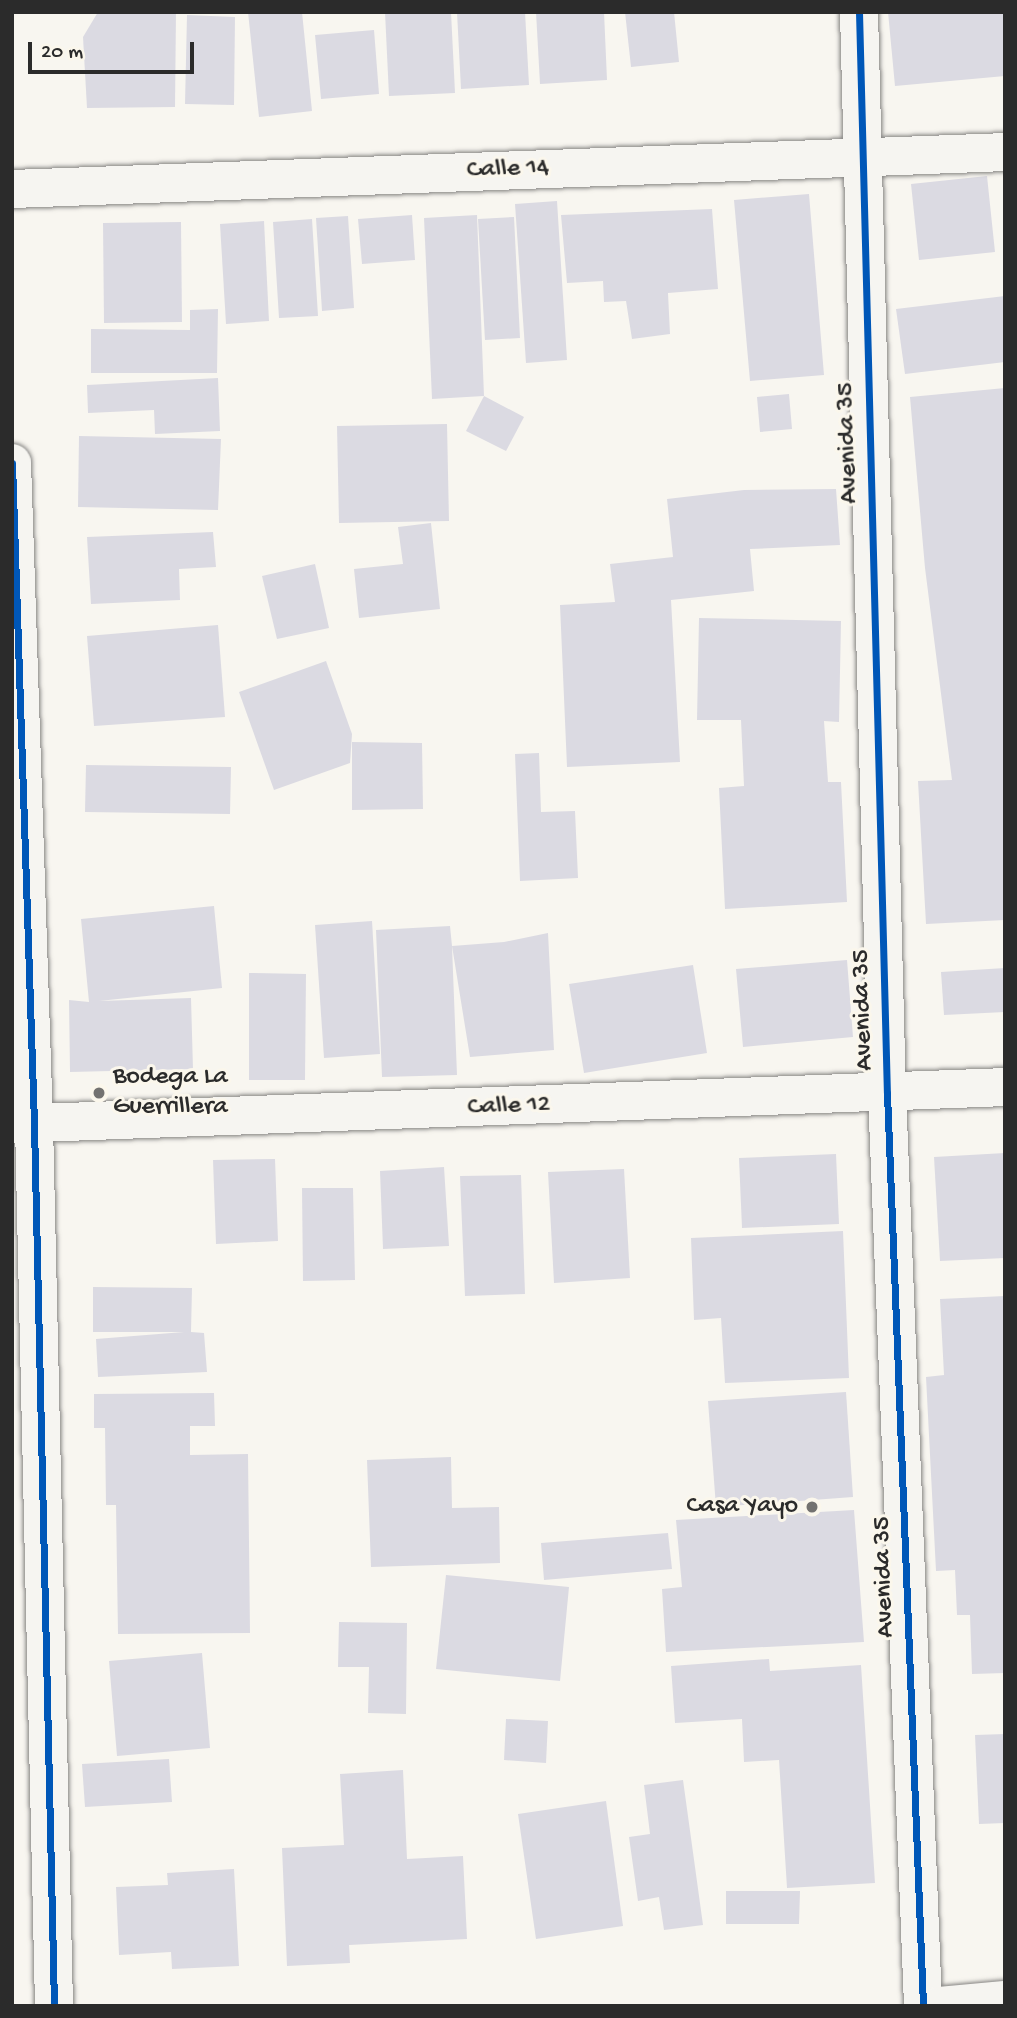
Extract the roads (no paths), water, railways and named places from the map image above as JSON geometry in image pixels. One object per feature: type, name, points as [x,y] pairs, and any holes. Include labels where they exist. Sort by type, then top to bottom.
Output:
[{"type":"street","name":"Avenida 35","points":[[859,12],[887,1093],[923,2006]]},
{"type":"street","name":"Calle 14","points":[[12,189],[1005,152]]},
{"type":"street","points":[[12,463],[23,1124],[54,2006]]},
{"type":"street","name":"Calle 12","points":[[23,1124],[1005,1087]]},
{"type":"street","points":[[939,2006],[1005,2000]]},
{"type":"place","name":"Bodega La Guerrillera","points":[[99,1093]]},
{"type":"place","name":"Casa Yayo","points":[[812,1507]]}]
